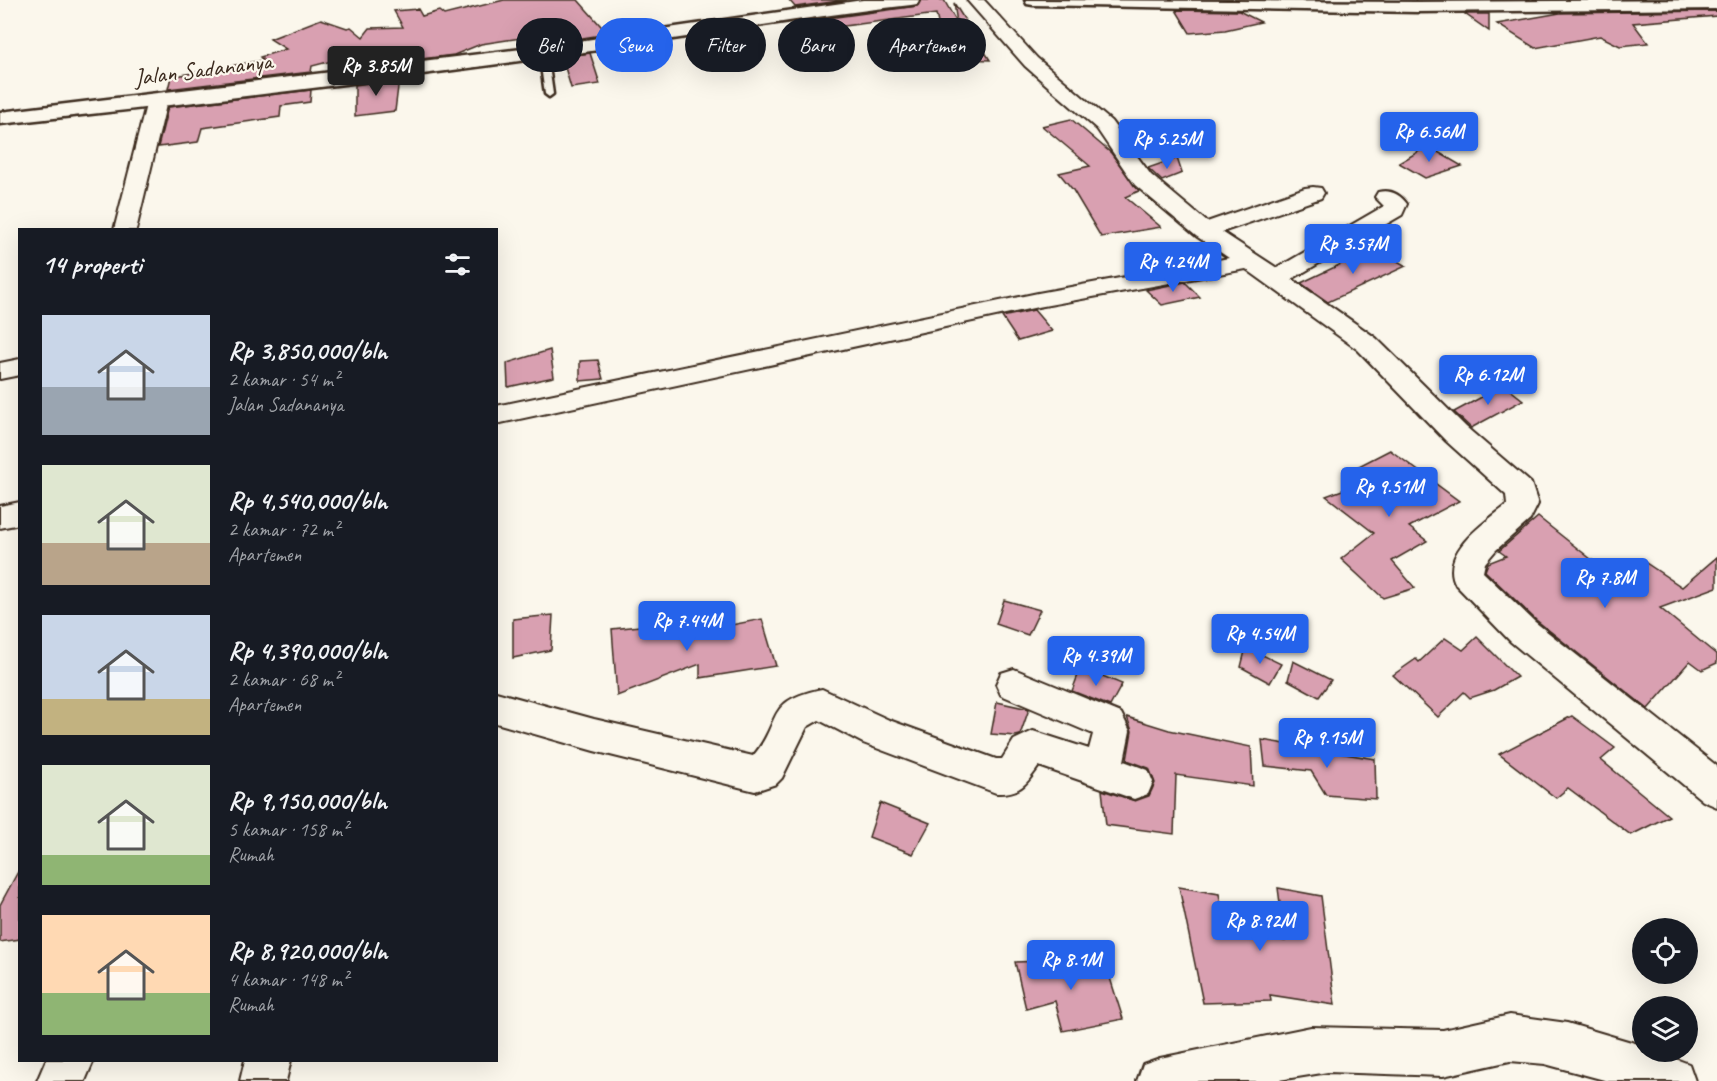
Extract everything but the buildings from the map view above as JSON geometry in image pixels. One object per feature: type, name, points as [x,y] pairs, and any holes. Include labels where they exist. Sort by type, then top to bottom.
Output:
[{"type":"street","name":"Jalan Sadananya","points":[[583,46],[911,0]]},
{"type":"street","points":[[975,0],[1031,62],[1104,125],[1143,180],[1204,231],[1276,278],[1367,344],[1456,434],[1520,491],[1523,504],[1519,512],[1470,556],[1465,569],[1467,576],[1523,632],[1717,789]]},
{"type":"street","points":[[1033,0],[1417,7],[1717,4]]},
{"type":"street","name":"Jalan Sadananya","points":[[0,118],[156,101],[516,55]]},
{"type":"street","points":[[125,228],[156,101]]},
{"type":"street","points":[[1204,231],[1313,193]]},
{"type":"street","points":[[1276,278],[1394,210],[1396,204],[1386,197]]},
{"type":"street","points":[[498,415],[1038,300],[1250,261]]},
{"type":"street","points":[[0,371],[18,368]]},
{"type":"street","points":[[0,517],[18,513]]},
{"type":"street","points":[[498,708],[594,735],[755,774],[763,772],[770,766],[794,716],[815,704],[822,704],[876,732],[996,776],[1010,776],[1033,747],[1118,776],[1112,731],[1108,724],[1014,684]]},
{"type":"street","points":[[1160,1081],[1311,1050],[1330,1048],[1443,1053],[1510,1038],[1551,1043],[1652,1072],[1672,1081]]},
{"type":"street","points":[[60,1081],[70,1062]]},
{"type":"street","points":[[262,1081],[267,1062]]},
{"type":"lane","points":[[546,72],[549,94]]}]
